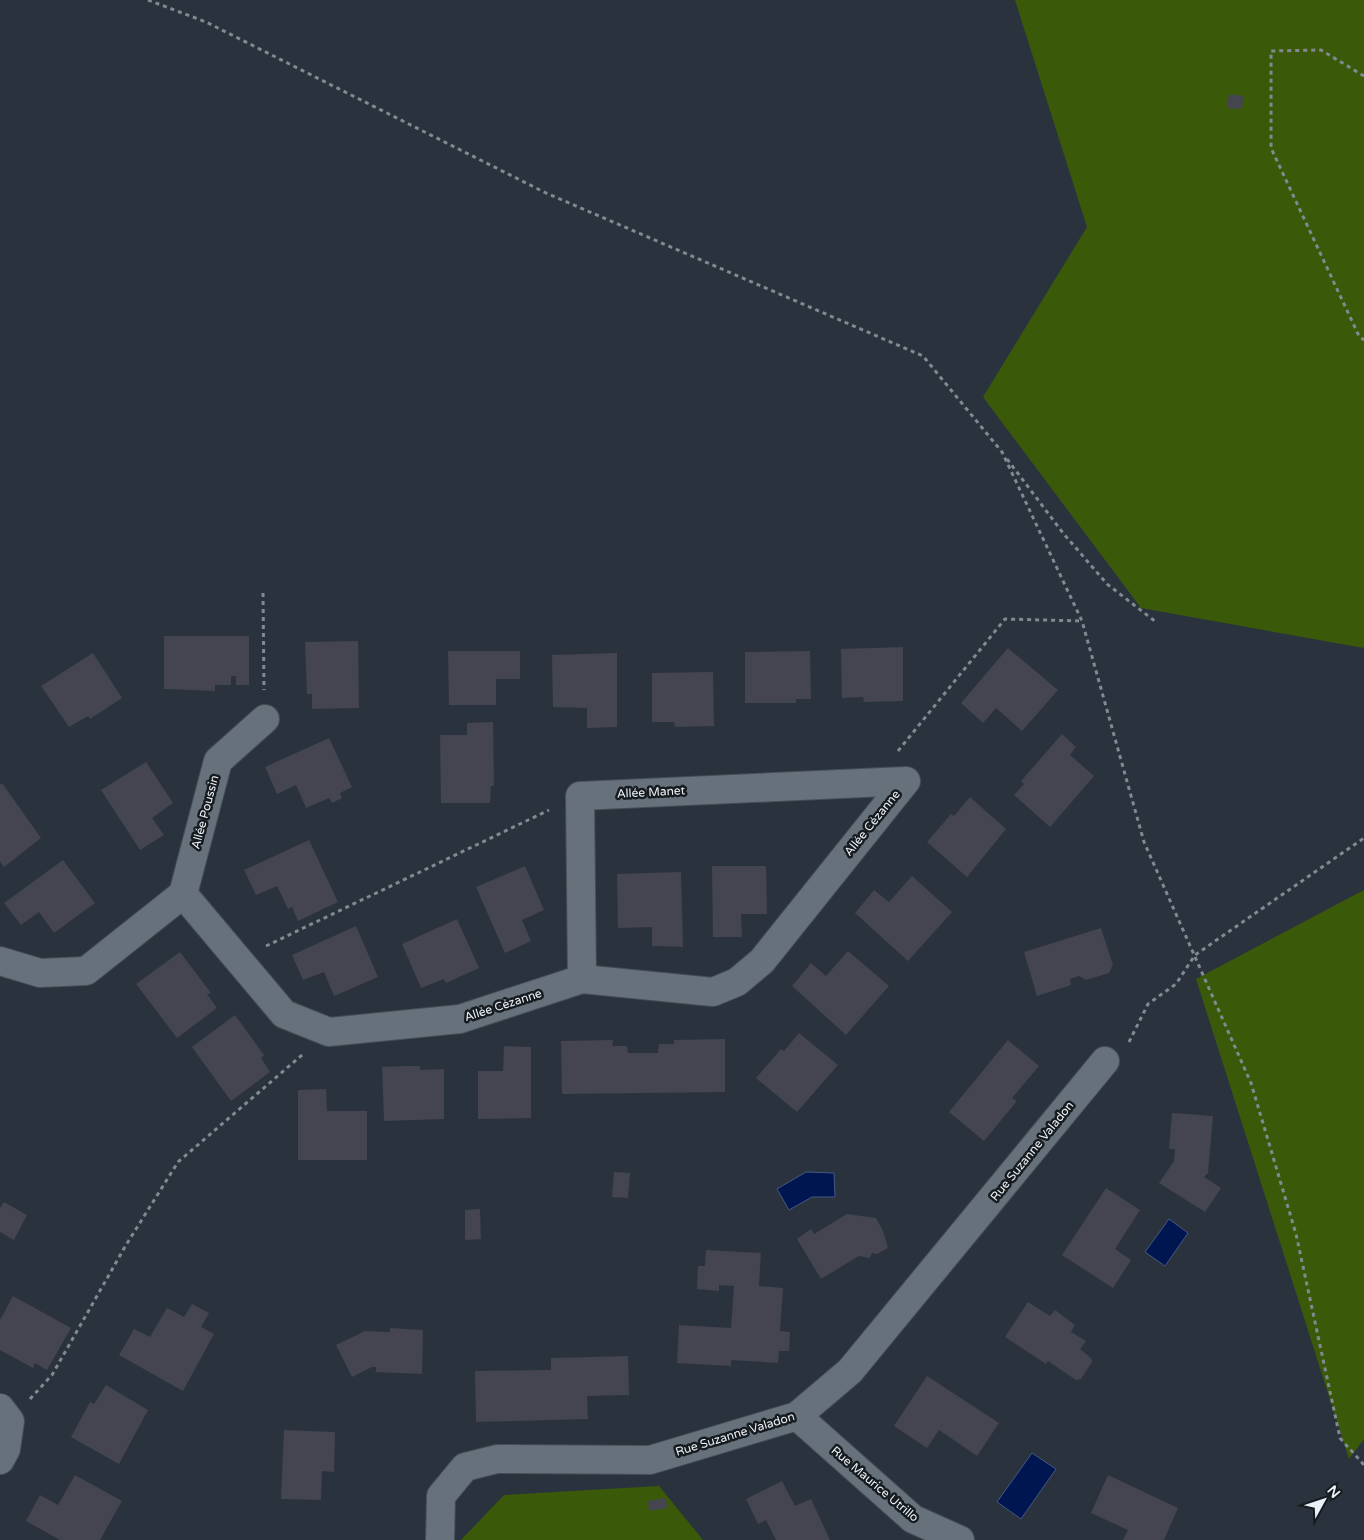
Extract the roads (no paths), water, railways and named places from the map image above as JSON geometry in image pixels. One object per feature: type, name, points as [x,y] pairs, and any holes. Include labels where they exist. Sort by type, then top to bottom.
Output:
[{"type":"street","name":"Allée Poussin","points":[[182,894],[218,761],[265,719]]},
{"type":"street","name":"Allée Cézanne","points":[[182,894],[284,1014],[329,1032],[460,1019],[582,980],[713,992],[737,982],[762,961],[906,781]]},
{"type":"street","name":"Allée Manet","points":[[582,980],[580,796],[906,781]]},
{"type":"street","points":[[0,960],[40,973],[86,971],[182,894]]},
{"type":"street","name":"Rue Suzanne Valadon","points":[[440,1540],[441,1496],[465,1467],[497,1459],[650,1460],[798,1416],[850,1372],[1106,1061]]},
{"type":"street","points":[[0,1460],[6,1449],[5,1414]]},
{"type":"street","name":"Rue Maurice Utrillo","points":[[798,1416],[913,1519],[960,1540]]}]
